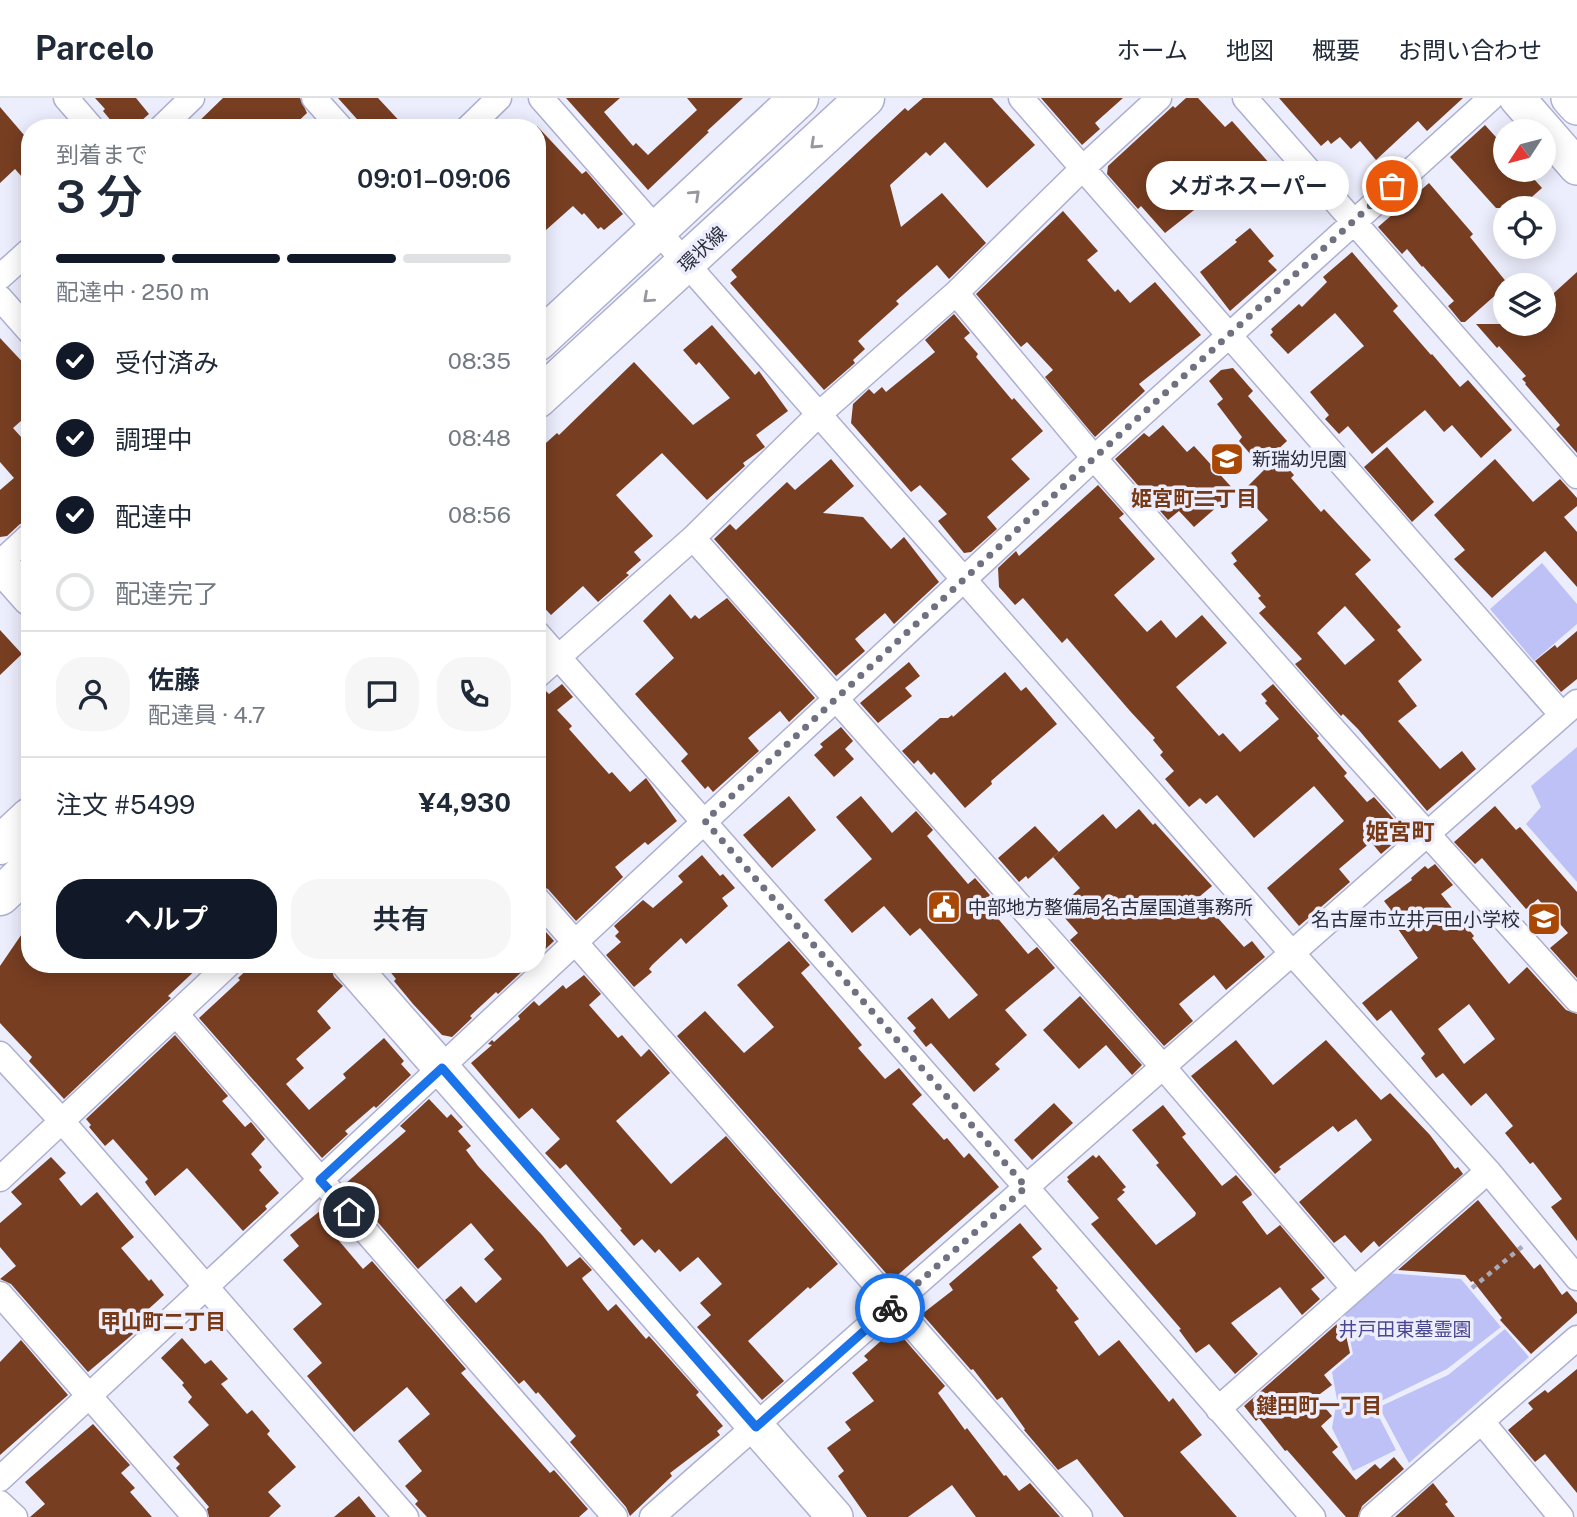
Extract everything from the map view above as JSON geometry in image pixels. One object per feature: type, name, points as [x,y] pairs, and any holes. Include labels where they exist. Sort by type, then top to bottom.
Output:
[{"type":"main road","points":[[546,334],[799,98]]},
{"type":"main road","name":"環状線","points":[[546,391],[865,98]]},
{"type":"main road","points":[[0,845],[21,825]]},
{"type":"main road","points":[[0,897],[21,877]]},
{"type":"street","points":[[66,98],[84,119]]},
{"type":"street","points":[[170,119],[192,98]]},
{"type":"street","points":[[314,98],[333,119]]},
{"type":"street","points":[[477,119],[499,98]]},
{"type":"street","points":[[541,98],[1291,952],[1488,1171],[1577,1278]]},
{"type":"street","points":[[652,1517],[1570,708],[1229,333],[1021,98]]},
{"type":"street","points":[[546,667],[693,538],[818,415],[956,293],[1159,98]]},
{"type":"street","points":[[1245,98],[1577,476]]},
{"type":"street","points":[[546,971],[1229,333],[1491,98]]},
{"type":"street","points":[[1517,98],[1577,167]]},
{"type":"street","points":[[1569,98],[1577,107]]},
{"type":"street","points":[[0,277],[21,258]]},
{"type":"street","points":[[956,293],[1094,458],[1577,1000]]},
{"type":"street","points":[[0,298],[21,322]]},
{"type":"street","points":[[693,538],[1164,1068],[1354,1289]]},
{"type":"street","points":[[21,543],[0,563],[21,588]]},
{"type":"street","points":[[546,643],[1026,1187],[1312,1517]]},
{"type":"street","points":[[546,909],[1080,1517]]},
{"type":"street","points":[[0,1179],[219,973]]},
{"type":"street","points":[[358,973],[835,1517]]},
{"type":"street","points":[[0,1479],[544,973]]},
{"type":"street","points":[[176,1014],[615,1517]]},
{"type":"street","points":[[0,1054],[61,1120],[402,1516]]},
{"type":"street","points":[[1218,1409],[1488,1171]]},
{"type":"street","points":[[0,1294],[195,1517]]},
{"type":"street","points":[[1372,1517],[1577,1338]]},
{"type":"street","points":[[1482,1422],[1561,1517]]},
{"type":"street","points":[[0,1503],[15,1517]]},
{"type":"path","points":[[1472,1288],[1539,1233]]},
{"type":"green space","points":[[1542,563],[1577,604],[1577,624],[1534,661],[1490,609]]},
{"type":"green space","points":[[1577,747],[1577,882],[1526,824],[1541,807],[1531,786]]},
{"type":"green space","name":"井戸田東墓霊園","points":[[1388,1273],[1461,1279],[1501,1327],[1447,1369],[1373,1405],[1396,1450],[1353,1471],[1332,1428],[1337,1400],[1332,1372],[1353,1354],[1344,1310]]},
{"type":"green space","points":[[1505,1329],[1529,1357],[1409,1463],[1379,1407],[1448,1375]]},
{"type":"building","points":[[95,98],[136,98],[149,114],[143,119],[110,119],[103,111],[105,109]]},
{"type":"building","points":[[223,98],[300,98],[307,113],[301,119],[201,119]]},
{"type":"building","points":[[338,98],[378,98],[398,119],[357,119]]},
{"type":"building","points":[[566,98],[620,98],[604,112],[633,146],[636,143],[648,155],[697,110],[687,98],[743,98],[648,190]]},
{"type":"building","points":[[923,98],[992,98],[1035,145],[987,188],[945,142],[930,156],[926,152],[890,185],[901,227],[942,193],[986,243],[949,279],[937,265],[896,301],[899,304],[858,341],[865,349],[853,360],[855,363],[824,390],[730,283],[737,277],[731,270],[905,108],[908,111]]},
{"type":"building","points":[[1041,98],[1123,98],[1095,123],[1100,129],[1082,145]]},
{"type":"building","points":[[1186,98],[1198,98],[1225,127],[1232,121],[1277,172],[1242,201],[1227,184],[1165,233],[1141,206],[1138,209],[1107,174],[1108,166],[1173,106],[1175,108]]},
{"type":"building","points":[[1279,98],[1463,98],[1427,131],[1418,121],[1376,160],[1360,141],[1351,149],[1340,137],[1331,144],[1328,140],[1321,146]]},
{"type":"building","points":[[0,107],[21,132],[21,176],[15,169],[0,183]]},
{"type":"building","points":[[1485,125],[1493,134],[1493,182],[1537,182],[1542,188],[1533,196],[1493,196],[1493,205],[1450,157]]},
{"type":"building","points":[[546,136],[582,174],[586,171],[623,214],[604,230],[601,227],[598,229],[584,213],[582,215],[573,206],[546,230]]},
{"type":"building","points":[[1429,183],[1473,234],[1470,237],[1499,273],[1493,273],[1493,297],[1465,322],[1461,322],[1448,306],[1454,301],[1407,249],[1402,254],[1378,227]]},
{"type":"building","points":[[1063,211],[1098,251],[1087,260],[1115,292],[1118,289],[1130,303],[1155,282],[1201,335],[1139,384],[1145,391],[1095,437],[1045,377],[1053,370],[1027,342],[1021,347],[976,294]]},
{"type":"building","points":[[1250,228],[1274,256],[1268,261],[1277,270],[1230,311],[1200,272]]},
{"type":"building","points":[[1352,252],[1398,306],[1393,311],[1431,355],[1460,387],[1468,380],[1512,430],[1481,458],[1452,425],[1444,432],[1425,410],[1372,454],[1348,426],[1339,434],[1325,419],[1329,415],[1310,392],[1364,346],[1335,313],[1288,354],[1270,335],[1273,332],[1271,329],[1299,304],[1302,307],[1327,282],[1323,277]]},
{"type":"building","points":[[1577,272],[1577,453],[1556,429],[1560,425],[1525,384],[1522,379],[1526,376],[1476,324],[1493,324],[1493,336],[1556,336],[1556,291]]},
{"type":"building","points":[[954,314],[970,333],[964,338],[978,354],[976,357],[1012,400],[1014,398],[1043,431],[1011,459],[1030,479],[987,517],[997,529],[971,552],[964,553],[938,521],[947,514],[920,485],[911,492],[851,423],[853,404],[869,389],[874,394],[882,387],[886,392],[935,352],[925,340]]},
{"type":"building","points":[[712,325],[755,375],[759,371],[788,411],[756,435],[765,447],[743,463],[745,466],[707,500],[662,453],[616,495],[653,536],[634,552],[641,560],[626,573],[629,575],[598,602],[583,586],[551,615],[546,610],[546,443],[557,433],[559,435],[634,362],[693,425],[730,398],[699,362],[696,365],[683,350]]},
{"type":"building","points":[[0,338],[21,360],[21,421],[13,428],[21,437],[21,524],[7,536],[0,537],[0,490],[14,478],[0,462]]},
{"type":"building","points":[[1233,368],[1253,391],[1248,396],[1287,441],[1274,453],[1294,475],[1291,478],[1321,512],[1324,509],[1371,560],[1355,574],[1401,627],[1397,630],[1422,660],[1398,681],[1417,706],[1398,721],[1440,769],[1462,751],[1476,769],[1427,811],[1358,729],[1343,714],[1341,716],[1295,664],[1302,659],[1259,613],[1266,607],[1258,598],[1261,596],[1233,564],[1237,561],[1231,553],[1268,520],[1242,492],[1264,470],[1239,441],[1242,437],[1217,404],[1223,399],[1209,381],[1221,370]],"holes":[[[1345,606],[1375,640],[1345,665],[1317,633]]]},
{"type":"building","points":[[1163,425],[1187,452],[1194,446],[1235,491],[1194,527],[1179,511],[1168,520],[1115,459],[1144,433],[1149,437]]},
{"type":"building","points":[[1387,447],[1434,502],[1412,522],[1364,467]]},
{"type":"building","points":[[831,459],[854,486],[823,513],[863,517],[891,549],[904,537],[939,582],[894,624],[885,613],[855,639],[865,651],[836,676],[714,539],[730,524],[736,530],[787,482],[795,490]]},
{"type":"building","points":[[1495,459],[1533,502],[1560,479],[1577,498],[1577,506],[1564,517],[1577,532],[1577,587],[1545,551],[1492,598],[1454,559],[1465,550],[1434,515]]},
{"type":"building","points":[[1098,485],[1124,514],[1119,518],[1155,559],[1114,595],[1147,632],[1161,620],[1176,638],[1202,615],[1227,643],[1176,687],[1219,736],[1223,733],[1240,752],[1279,719],[1261,694],[1273,684],[1319,736],[1317,738],[1347,773],[1344,776],[1367,802],[1374,797],[1406,833],[1381,854],[1371,842],[1339,869],[1350,882],[1299,926],[1267,888],[1344,821],[1314,786],[1254,838],[1217,795],[1206,804],[1200,798],[1189,807],[1165,779],[1174,771],[1160,755],[1163,752],[1153,740],[1155,738],[1067,638],[1062,643],[1023,598],[1015,605],[999,587],[998,568],[1016,551],[1019,556]]},
{"type":"building","points":[[670,594],[691,619],[695,615],[699,619],[727,598],[815,698],[789,722],[780,711],[748,738],[759,751],[713,792],[708,786],[705,789],[681,761],[688,754],[635,694],[674,658],[643,621]]},
{"type":"building","points":[[0,630],[21,655],[0,675]]},
{"type":"building","points":[[1577,631],[1577,679],[1561,692],[1535,661],[1555,645],[1557,648]]},
{"type":"building","points":[[909,662],[920,676],[905,688],[912,696],[878,723],[860,703]]},
{"type":"building","points":[[1005,672],[1021,691],[1026,687],[1057,724],[991,781],[992,784],[965,808],[934,772],[931,775],[918,760],[914,764],[902,751],[940,718],[953,717]]},
{"type":"building","points":[[562,684],[573,697],[557,710],[572,726],[569,729],[609,774],[612,772],[630,792],[646,778],[677,821],[648,845],[645,842],[615,867],[623,877],[576,921],[546,888],[546,691],[549,694]]},
{"type":"building","points":[[841,727],[853,741],[845,749],[854,759],[834,777],[814,755],[823,747],[820,744]]},
{"type":"building","points":[[789,796],[816,830],[772,868],[743,835]]},
{"type":"building","points":[[861,796],[892,833],[916,811],[933,830],[927,836],[968,884],[975,878],[996,902],[989,908],[1028,954],[1037,947],[1055,968],[1005,1010],[1027,1035],[995,1064],[1000,1069],[974,1092],[931,1043],[926,1047],[913,1031],[916,1028],[907,1018],[932,998],[949,1019],[978,995],[920,928],[910,936],[884,906],[852,933],[824,900],[872,859],[836,817]]},
{"type":"building","points":[[1495,806],[1516,830],[1520,827],[1577,892],[1577,978],[1550,948],[1568,933],[1538,899],[1526,909],[1482,858],[1475,864],[1454,842]]},
{"type":"building","points":[[1139,809],[1212,886],[1199,897],[1244,947],[1252,941],[1265,957],[1226,990],[1214,975],[1179,1004],[1193,1021],[1164,1046],[1070,940],[1078,933],[1057,909],[1080,888],[1053,857],[1103,814],[1116,829]]},
{"type":"building","points":[[1035,826],[1059,852],[1028,879],[1026,876],[1019,882],[998,858]]},
{"type":"building","points":[[702,855],[720,876],[723,874],[735,888],[722,898],[728,906],[686,944],[681,938],[652,965],[649,969],[652,972],[634,987],[606,955],[621,942],[615,936],[619,932],[614,926],[643,900],[653,908],[683,882],[678,876]]},
{"type":"building","points":[[1435,864],[1453,885],[1441,894],[1509,984],[1527,967],[1566,1010],[1577,1014],[1577,1241],[1551,1207],[1562,1199],[1533,1162],[1530,1164],[1505,1133],[1513,1126],[1486,1093],[1471,1106],[1443,1073],[1436,1078],[1421,1058],[1425,1054],[1391,1010],[1377,1021],[1362,1003],[1418,958],[1387,913],[1391,910],[1384,901],[1412,880],[1425,866],[1428,869]],"holes":[[[1469,1004],[1495,1039],[1464,1064],[1438,1029]]]},
{"type":"building","points":[[546,932],[554,941],[546,949]]},
{"type":"building","points":[[21,935],[21,973],[192,973],[168,996],[171,998],[64,1099],[29,1061],[32,1057],[0,1023],[0,966]]},
{"type":"building","points":[[789,941],[810,965],[801,973],[862,1045],[858,1048],[885,1079],[899,1068],[922,1095],[912,1104],[944,1140],[947,1138],[964,1158],[969,1153],[999,1187],[892,1280],[677,1036],[705,1011],[744,1053],[774,1027],[737,985]]},
{"type":"building","points":[[243,973],[333,973],[343,986],[317,1011],[331,1028],[296,1059],[304,1068],[286,1084],[309,1110],[346,1078],[343,1074],[384,1038],[404,1061],[401,1064],[411,1075],[376,1108],[374,1106],[345,1131],[348,1134],[322,1158],[199,1018],[240,980],[238,978]]},
{"type":"building","points":[[391,973],[520,973],[470,1016],[472,1018],[452,1037],[442,1035],[394,981],[396,979]]},
{"type":"building","points":[[584,975],[601,994],[589,1005],[618,1038],[622,1035],[641,1057],[649,1049],[670,1073],[616,1121],[671,1184],[726,1136],[838,1264],[748,1341],[784,1381],[762,1400],[697,1327],[711,1315],[700,1303],[722,1284],[698,1257],[680,1272],[659,1249],[655,1253],[642,1239],[634,1246],[566,1164],[560,1169],[545,1153],[560,1139],[532,1108],[519,1119],[471,1063],[492,1045],[488,1044],[492,1040],[494,1042],[520,1019],[518,1016],[534,1001],[539,1006],[563,985],[566,989]]},
{"type":"building","points":[[1080,996],[1142,1065],[1132,1075],[1106,1045],[1079,1069],[1043,1030]]},
{"type":"building","points":[[175,1035],[228,1096],[222,1101],[245,1127],[251,1122],[265,1139],[251,1154],[262,1167],[259,1170],[279,1193],[265,1206],[267,1209],[243,1231],[187,1168],[155,1196],[145,1182],[148,1179],[113,1139],[105,1146],[89,1127],[91,1125],[86,1119]]},
{"type":"building","points":[[1236,1040],[1273,1085],[1326,1040],[1381,1100],[1390,1093],[1430,1135],[1455,1169],[1458,1167],[1463,1174],[1379,1247],[1374,1241],[1361,1253],[1345,1235],[1334,1243],[1299,1202],[1372,1140],[1356,1119],[1338,1132],[1333,1126],[1279,1167],[1281,1169],[1275,1174],[1191,1076]]},
{"type":"building","points":[[429,1099],[447,1118],[451,1114],[463,1127],[458,1131],[471,1146],[466,1150],[567,1267],[580,1257],[592,1270],[583,1280],[608,1311],[616,1304],[646,1339],[649,1336],[699,1392],[696,1395],[723,1426],[717,1431],[720,1435],[670,1473],[672,1476],[630,1516],[626,1507],[570,1442],[576,1436],[538,1392],[536,1394],[524,1380],[519,1384],[445,1300],[461,1286],[476,1303],[502,1279],[484,1259],[494,1250],[471,1223],[418,1269],[345,1184],[406,1131],[400,1126]]},
{"type":"building","points":[[1054,1103],[1073,1123],[1032,1160],[1014,1140]]},
{"type":"building","points":[[1163,1105],[1186,1134],[1182,1137],[1222,1186],[1236,1175],[1251,1192],[1252,1195],[1242,1202],[1267,1235],[1280,1225],[1325,1278],[1311,1289],[1320,1299],[1302,1315],[1280,1287],[1231,1323],[1258,1354],[1235,1374],[1209,1344],[1196,1353],[1179,1330],[1181,1329],[1091,1224],[1099,1218],[1067,1181],[1067,1177],[1093,1155],[1096,1158],[1099,1155],[1126,1187],[1122,1190],[1125,1192],[1117,1199],[1156,1245],[1195,1216],[1196,1213],[1156,1165],[1159,1163],[1132,1130]]},
{"type":"building","points":[[51,1157],[66,1173],[59,1179],[81,1206],[97,1192],[134,1237],[121,1248],[164,1295],[143,1314],[146,1318],[131,1331],[133,1334],[88,1372],[11,1284],[0,1279],[16,1266],[0,1247],[0,1223],[22,1204],[11,1192]]},
{"type":"building","points":[[1478,1200],[1534,1269],[1540,1264],[1562,1295],[1567,1291],[1577,1303],[1577,1313],[1531,1354],[1500,1320],[1502,1318],[1473,1281],[1465,1275],[1398,1270]]},
{"type":"building","points":[[325,1207],[336,1220],[329,1229],[363,1269],[372,1261],[466,1369],[461,1373],[550,1473],[554,1470],[588,1509],[579,1517],[427,1517],[415,1504],[418,1501],[405,1486],[422,1471],[398,1441],[430,1414],[407,1387],[354,1432],[307,1376],[322,1363],[293,1329],[322,1304],[283,1260],[299,1246],[290,1235]]},
{"type":"building","points":[[1020,1223],[1042,1249],[1032,1257],[1079,1319],[1074,1322],[1099,1356],[1119,1340],[1169,1402],[1173,1398],[1202,1435],[1180,1452],[1237,1517],[1124,1517],[1077,1459],[1058,1470],[1024,1430],[1002,1397],[997,1400],[973,1369],[971,1370],[922,1314],[953,1290],[949,1284]]},
{"type":"building","points":[[1338,1323],[1345,1331],[1350,1353],[1324,1375],[1332,1385],[1316,1397],[1332,1416],[1321,1426],[1338,1447],[1332,1452],[1356,1480],[1375,1464],[1380,1469],[1394,1457],[1404,1469],[1362,1506],[1358,1517],[1346,1517],[1287,1450],[1285,1451],[1259,1418],[1256,1421],[1244,1406]]},
{"type":"building","points":[[892,1331],[895,1334],[898,1332],[945,1386],[938,1393],[1004,1476],[1006,1475],[1019,1491],[1030,1483],[1060,1517],[976,1517],[952,1485],[908,1517],[867,1517],[838,1476],[844,1471],[827,1448],[851,1430],[845,1422],[874,1401],[852,1373],[868,1360],[864,1356]]},
{"type":"building","points":[[182,1338],[205,1364],[211,1360],[228,1379],[221,1384],[247,1414],[252,1410],[270,1431],[267,1434],[296,1467],[268,1492],[281,1506],[269,1517],[209,1517],[209,1507],[176,1468],[180,1464],[173,1457],[209,1425],[188,1402],[192,1397],[182,1385],[184,1383],[161,1358]]},
{"type":"building","points":[[21,1340],[68,1395],[0,1455],[0,1362]]},
{"type":"building","points":[[1577,1369],[1577,1493],[1545,1454],[1535,1462],[1508,1430],[1533,1409],[1528,1403],[1545,1390],[1548,1393]]},
{"type":"building","points":[[93,1424],[130,1465],[121,1473],[135,1488],[130,1492],[152,1517],[30,1517],[45,1504],[25,1482]]},
{"type":"building","points":[[1433,1483],[1448,1502],[1445,1504],[1455,1517],[1395,1517]]},
{"type":"building","points":[[359,1496],[376,1517],[334,1517]]},
{"type":"way so far","points":[[890,1308],[1026,1187],[705,821],[1229,333],[1392,186]]},
{"type":"place","name":"メガネスーパー","points":[[1392,186]]},
{"type":"place","name":"新瑞幼児園","points":[[1227,459]]},
{"type":"place","name":"中部地方整備局名古屋国道事務所","points":[[944,907]]},
{"type":"place","name":"名古屋市立井戸田小学校","points":[[1544,919]]},
{"type":"district","name":"姫宮町二丁目","points":[[1194,499]]},
{"type":"district","name":"姫宮町","points":[[1400,832]]},
{"type":"district","name":"甲山町二丁目","points":[[163,1322]]},
{"type":"district","name":"鍵田町一丁目","points":[[1319,1406]]},
{"type":"route","points":[[349,1212],[320,1180],[442,1068],[756,1427],[890,1308]]}]
